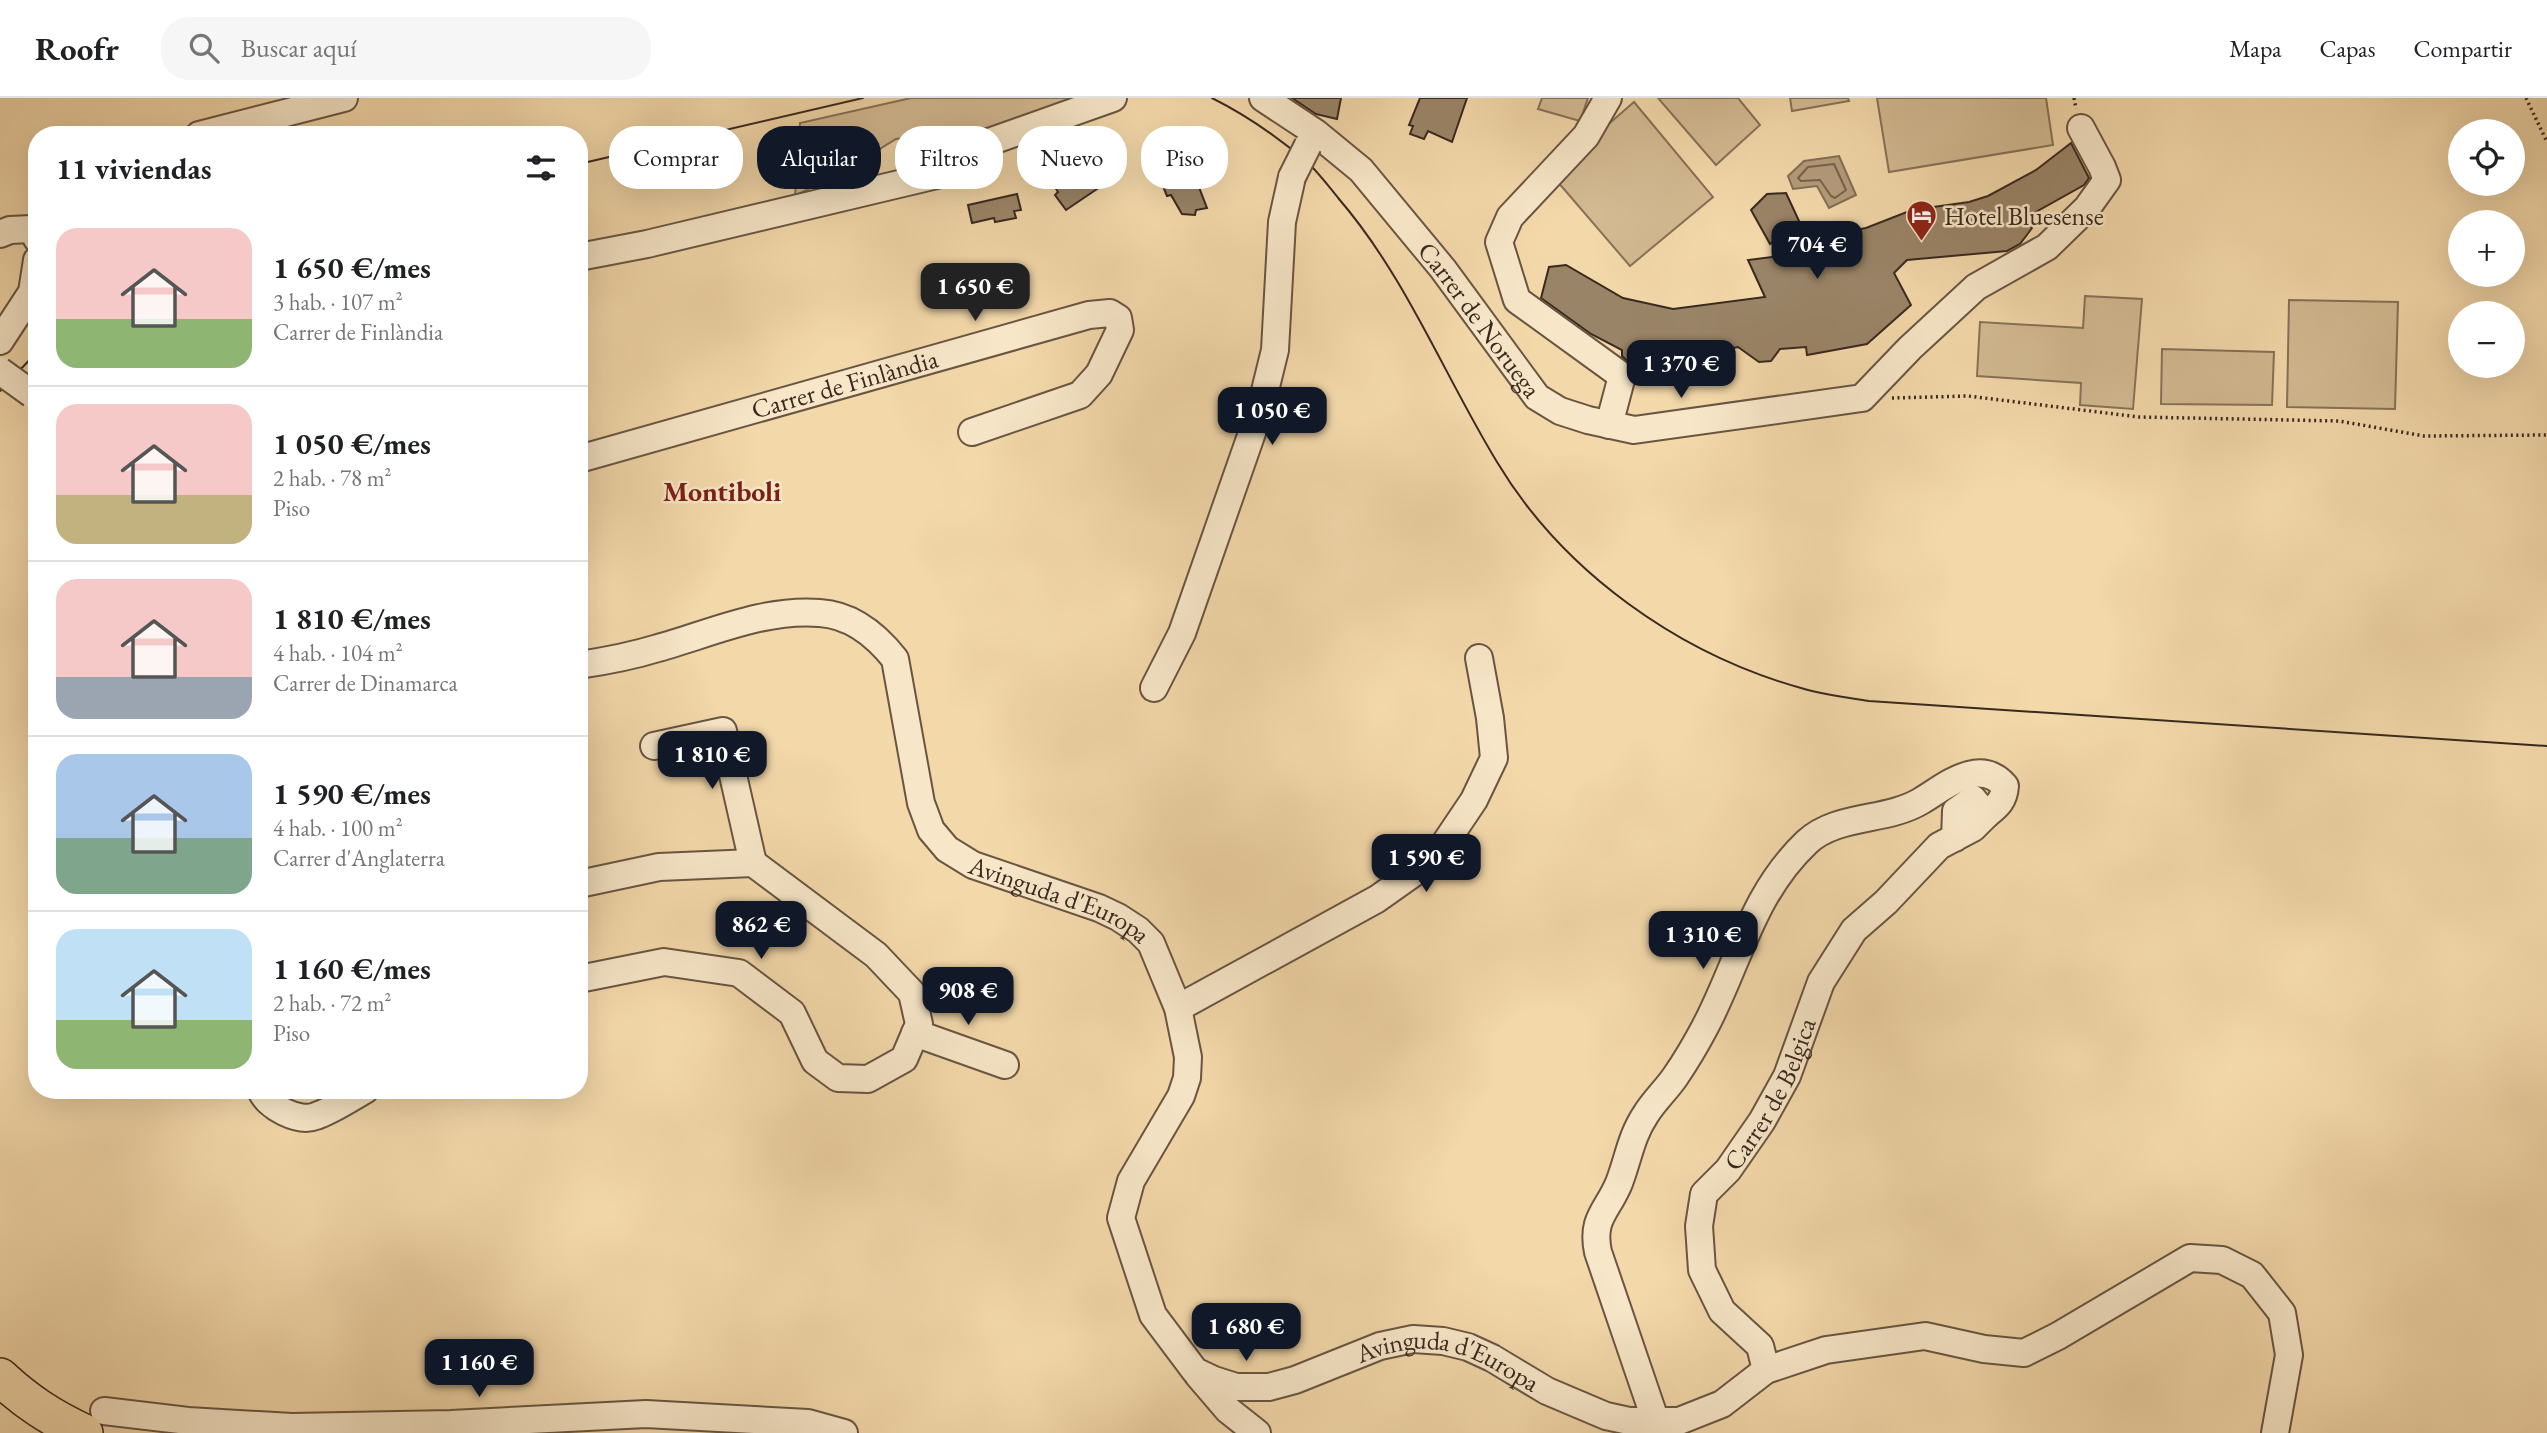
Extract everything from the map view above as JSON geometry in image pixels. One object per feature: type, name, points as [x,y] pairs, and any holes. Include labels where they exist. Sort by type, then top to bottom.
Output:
[{"type":"highway","points":[[0,1377],[26,1401],[56,1420],[94,1422]]},
{"type":"street","points":[[235,126],[344,98]]},
{"type":"street","points":[[588,255],[647,244],[941,174],[989,142],[1113,98]]},
{"type":"street","name":"Carrer de Noruega","points":[[1263,98],[1312,139],[1361,170],[1443,269],[1537,397],[1560,411],[1634,430],[1862,398]]},
{"type":"street","points":[[1608,98],[1586,136],[1510,217],[1499,243],[1517,300],[1622,376],[1609,425]]},
{"type":"street","points":[[1862,398],[1910,348],[1976,287],[2047,247],[2087,208],[2107,180],[2081,128]]},
{"type":"street","points":[[1154,688],[1182,633],[1261,407],[1275,350],[1282,222],[1292,177],[1312,139]]},
{"type":"street","points":[[0,234],[10,230],[28,229]]},
{"type":"street","points":[[0,341],[28,298]]},
{"type":"street","name":"Carrer de Finlàndia","points":[[588,456],[1089,315],[1110,313],[1118,318],[1120,330],[1098,374],[1080,395],[972,432]]},
{"type":"street","points":[[0,371],[28,390]]},
{"type":"street","name":"Avinguda d'Europa","points":[[588,663],[655,649],[737,625],[788,614],[821,612],[854,622],[884,645],[895,659],[921,803],[931,830],[947,849],[973,866],[1099,908],[1138,930],[1151,943],[1178,1008],[1188,1057],[1187,1078],[1181,1096],[1132,1181],[1121,1218],[1153,1315],[1195,1371],[1236,1387],[1269,1387],[1380,1346],[1413,1339],[1443,1341],[1468,1347],[1492,1358],[1547,1391],[1584,1408],[1629,1421],[1679,1421],[1722,1404],[1766,1370],[1826,1349],[1925,1336],[1984,1349],[2024,1353],[2058,1336],[2190,1258],[2222,1260],[2252,1275],[2282,1313],[2289,1355],[2275,1433]]},
{"type":"street","points":[[1178,1008],[1377,900],[1435,858],[1475,800],[1494,758],[1479,658]]},
{"type":"street","points":[[654,746],[723,731],[753,863]]},
{"type":"street","name":"Carrer de Belgica","points":[[1656,1422],[1595,1237],[1596,1226],[1618,1184],[1634,1135],[1676,1075],[1703,1030],[1759,905],[1782,871],[1807,842],[1834,826],[1902,811],[1945,785],[1972,774],[1986,774],[1999,779],[2005,786],[2001,803],[1973,828],[1939,846],[1886,902],[1854,930],[1821,982],[1787,1076],[1762,1121],[1728,1170],[1704,1194],[1699,1226],[1702,1270],[1722,1311],[1760,1346],[1766,1370]]},
{"type":"street","points":[[588,882],[659,867],[753,863],[876,955],[912,993],[919,1024],[904,1059],[868,1079],[838,1078],[816,1061],[792,1013],[739,973],[664,962],[588,977]]},
{"type":"street","points":[[915,1033],[1005,1065]]},
{"type":"street","points":[[264,1099],[282,1112],[313,1118],[348,1099]]},
{"type":"street","points":[[1195,1371],[1228,1410],[1256,1433]]},
{"type":"street","points":[[94,1422],[188,1421],[292,1427],[808,1423],[844,1433]]},
{"type":"path","points":[[2526,98],[2547,142]]},
{"type":"path","points":[[1862,398],[1968,397],[2139,417],[2339,421],[2424,436],[2547,435]]},
{"type":"shaded area","points":[[911,98],[1082,98],[998,126],[895,126],[895,140],[881,148],[881,126],[800,126],[800,123]]},
{"type":"shaded area","points":[[1542,98],[1588,98],[1580,121],[1538,109]]},
{"type":"shaded area","points":[[1658,98],[1738,98],[1760,125],[1716,165]]},
{"type":"shaded area","points":[[1790,98],[1848,98],[1849,101],[1792,111]]},
{"type":"shaded area","points":[[1877,98],[2046,98],[2053,145],[1889,172]]},
{"type":"shaded area","points":[[1634,102],[1713,197],[1630,266],[1551,174]]},
{"type":"shaded area","points":[[795,189],[809,189],[795,196]]},
{"type":"shaded area","points":[[2085,296],[2142,299],[2133,409],[2080,405],[2081,383],[1977,376],[1980,322],[2083,328]]},
{"type":"shaded area","points":[[2289,300],[2398,302],[2395,409],[2287,407]]},
{"type":"shaded area","points":[[2162,349],[2274,352],[2272,405],[2161,404]]},
{"type":"water","points":[[1839,156],[1856,195],[1829,208],[1817,186],[1793,189],[1788,176],[1804,161]]},
{"type":"building","points":[[1292,98],[1341,98],[1337,119],[1316,114]]},
{"type":"building","points":[[1420,98],[1467,98],[1452,142],[1428,131],[1424,139],[1410,134],[1413,126],[1409,125]]},
{"type":"building","name":"Hotel Bluesense","points":[[2071,143],[2089,178],[2084,185],[2025,218],[2032,228],[2020,244],[2007,251],[1907,260],[1894,273],[1911,305],[1867,344],[1807,355],[1806,347],[1780,349],[1771,361],[1759,362],[1738,347],[1648,365],[1637,371],[1622,356],[1622,350],[1591,334],[1541,298],[1549,267],[1566,265],[1623,298],[1673,309],[1765,297],[1748,260],[1812,252],[1830,235],[1866,228],[1912,210],[1969,202],[1988,196],[2036,170]]},
{"type":"building","points":[[1056,189],[1097,189],[1066,210],[1055,195],[1058,192]]},
{"type":"building","points":[[1164,189],[1200,189],[1207,208],[1196,210],[1195,215],[1182,214],[1171,195],[1167,196]]},
{"type":"building","points":[[1786,193],[1799,221],[1770,244],[1751,210],[1767,194]]},
{"type":"building","points":[[1017,194],[1021,210],[1014,211],[1016,218],[995,222],[994,218],[972,223],[968,205]]},
{"type":"tram line","points":[[588,162],[863,98]]},
{"type":"tram line","points":[[1212,98],[1262,127],[1308,163],[1363,229],[1423,327],[1497,462],[1524,502],[1555,539],[1590,573],[1628,603],[1669,631],[1711,654],[1801,688],[1869,701],[2547,746]]},
{"type":"tram line","points":[[0,391],[28,361]]},
{"type":"place","name":"Hotel Bluesense","points":[[1921,243]]},
{"type":"district","name":"Montiboli","points":[[722,491]]}]
